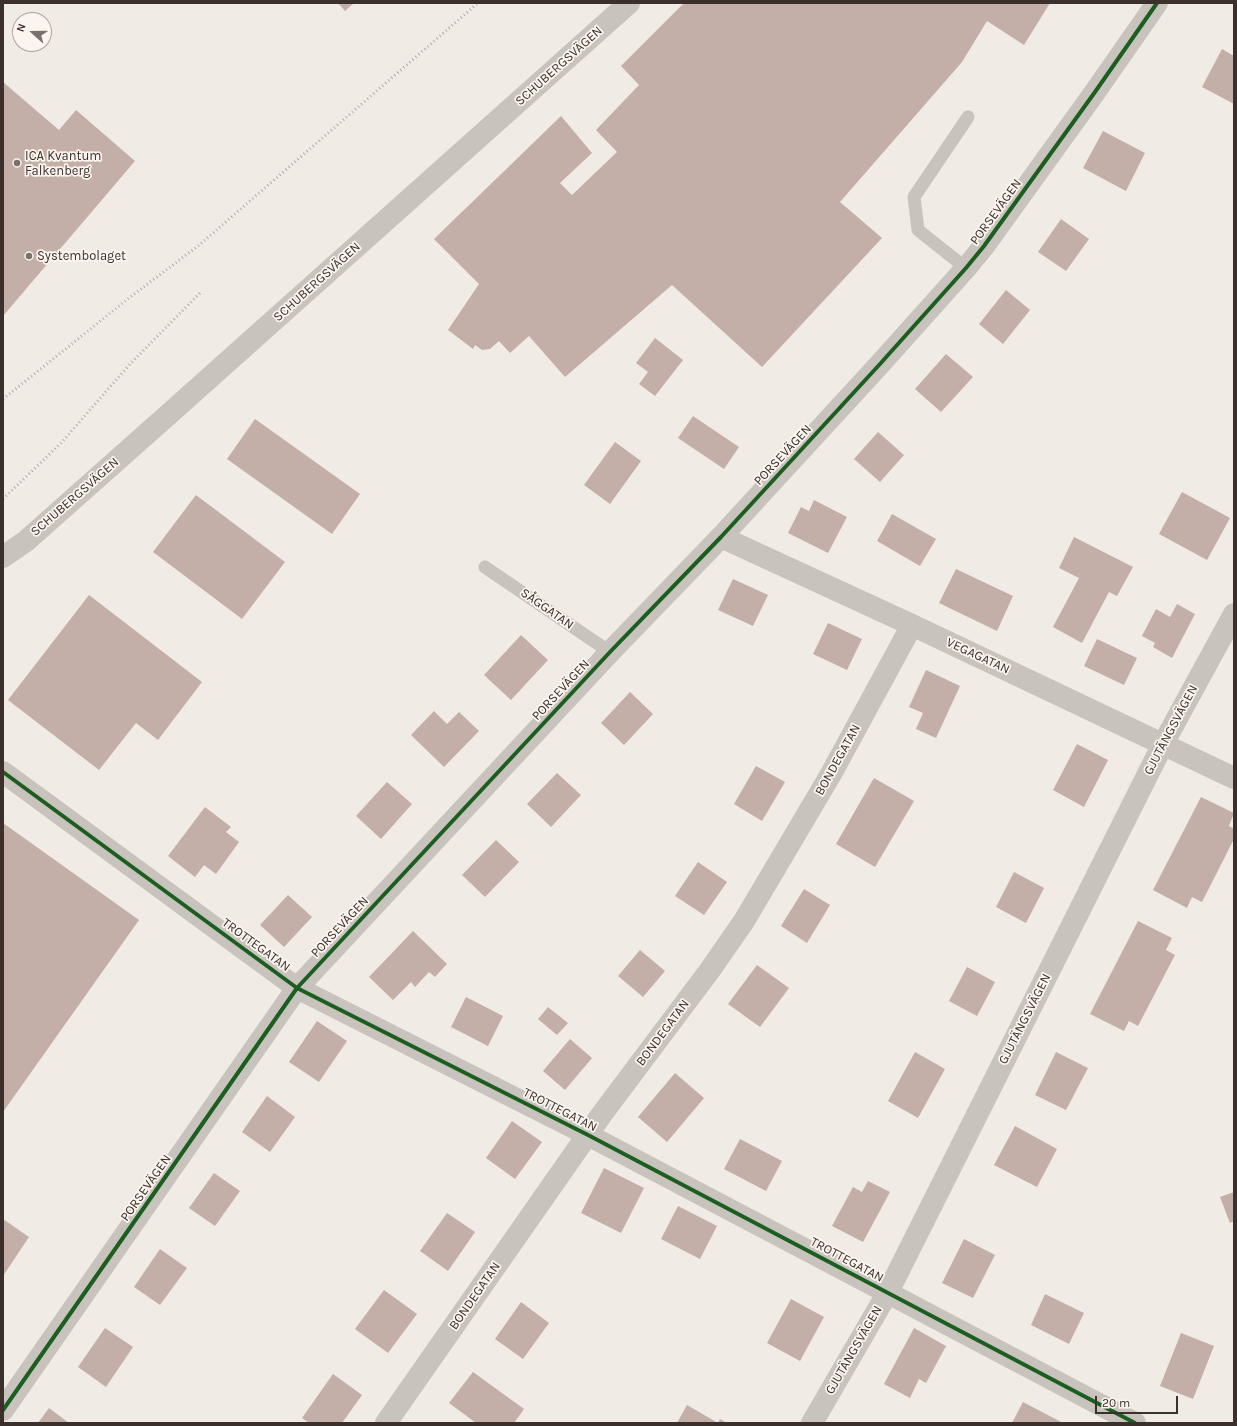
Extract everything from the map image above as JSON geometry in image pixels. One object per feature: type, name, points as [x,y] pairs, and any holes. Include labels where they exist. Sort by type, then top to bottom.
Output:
[{"type":"street","name":"SCHUBERGSVÄGEN","points":[[3,557],[26,541],[629,3]]},
{"type":"street","name":"PORSEVÄGEN","points":[[3,1410],[298,988],[610,652],[721,537],[966,268],[984,246],[1086,105],[1157,3]]},
{"type":"street","name":"VEGAGATAN","points":[[721,537],[912,625],[1234,778]]},
{"type":"street","name":"GJUTÄNGSVÄGEN","points":[[812,1423],[888,1292],[1163,744],[1234,614]]},
{"type":"street","name":"BONDEGATAN","points":[[386,1423],[588,1135],[710,970],[744,920],[831,774],[912,625]]},
{"type":"street","name":"TROTTEGATAN","points":[[3,772],[298,988],[588,1135],[888,1292],[1025,1367],[1135,1423]]},
{"type":"lane","points":[[966,268],[918,230],[914,197],[968,117]]},
{"type":"lane","name":"SÅGGATAN","points":[[485,567],[610,652]]},
{"type":"building","points":[[338,3],[354,3],[345,11]]},
{"type":"building","points":[[684,3],[1050,3],[1024,45],[987,21],[962,62],[840,202],[882,238],[762,367],[672,285],[565,377],[529,336],[510,353],[499,341],[490,349],[482,350],[475,345],[473,349],[448,330],[479,284],[434,239],[561,116],[592,153],[560,183],[572,195],[617,152],[596,130],[639,85],[621,66]]},
{"type":"building","points":[[1222,49],[1234,56],[1234,104],[1202,87]]},
{"type":"building","name":"Systembolaget","points":[[3,82],[59,130],[76,110],[135,161],[3,316]]},
{"type":"building","points":[[1103,131],[1145,153],[1126,191],[1083,168]]},
{"type":"building","points":[[1061,219],[1089,239],[1066,271],[1038,252]]},
{"type":"building","points":[[1006,290],[1030,310],[1003,344],[979,324]]},
{"type":"building","points":[[655,338],[683,360],[655,396],[639,384],[648,372],[636,363]]},
{"type":"building","points":[[946,354],[973,377],[941,412],[915,389]]},
{"type":"building","points":[[693,416],[739,447],[724,469],[678,438]]},
{"type":"building","points":[[255,419],[360,494],[332,534],[227,459]]},
{"type":"building","points":[[878,432],[904,455],[880,482],[854,459]]},
{"type":"building","points":[[615,442],[641,461],[610,504],[584,485]]},
{"type":"building","points":[[1182,492],[1230,518],[1207,560],[1159,534]]},
{"type":"building","points":[[196,495],[285,562],[242,619],[153,552]]},
{"type":"building","points":[[814,500],[847,517],[828,553],[788,533],[801,507],[809,511]]},
{"type":"building","points":[[892,514],[936,539],[920,566],[877,541]]},
{"type":"building","points":[[1074,537],[1133,567],[1117,596],[1109,592],[1082,643],[1053,627],[1079,578],[1059,568]]},
{"type":"building","points":[[956,569],[1013,596],[997,631],[939,603]]},
{"type":"building","points":[[733,579],[768,595],[753,626],[718,610]]},
{"type":"building","points":[[89,595],[202,682],[158,740],[136,723],[99,770],[8,700]]},
{"type":"building","points":[[1177,604],[1195,614],[1172,658],[1153,647],[1155,643],[1142,636],[1156,609],[1170,617]]},
{"type":"building","points":[[828,623],[862,639],[847,670],[813,654]]},
{"type":"building","points":[[521,635],[548,660],[511,700],[484,675]]},
{"type":"building","points":[[1097,639],[1137,658],[1124,685],[1084,666]]},
{"type":"building","points":[[926,670],[960,686],[936,738],[916,729],[923,713],[909,707]]},
{"type":"building","points":[[630,692],[653,714],[624,745],[601,723]]},
{"type":"building","points":[[434,711],[447,724],[459,712],[479,731],[444,767],[411,735]]},
{"type":"building","points":[[1077,744],[1108,760],[1084,807],[1053,790]]},
{"type":"building","points":[[756,766],[785,782],[762,821],[734,804]]},
{"type":"building","points":[[557,773],[581,795],[551,827],[527,804]]},
{"type":"building","points":[[874,778],[914,801],[875,867],[836,844]]},
{"type":"building","points":[[387,782],[412,804],[381,839],[356,816]]},
{"type":"building","points":[[1201,797],[1234,813],[1229,826],[1234,829],[1234,839],[1202,902],[1192,897],[1187,908],[1153,890]]},
{"type":"building","points":[[205,807],[231,827],[226,832],[239,842],[216,874],[204,865],[195,877],[168,856]]},
{"type":"building","points":[[3,823],[139,920],[3,1112]]},
{"type":"building","points":[[496,840],[519,862],[485,897],[462,875]]},
{"type":"building","points":[[698,862],[727,882],[704,915],[675,896]]},
{"type":"building","points":[[1014,872],[1044,888],[1026,923],[996,907]]},
{"type":"building","points":[[804,889],[830,905],[807,943],[781,926]]},
{"type":"building","points":[[288,895],[312,917],[284,947],[260,925]]},
{"type":"building","points":[[1138,921],[1172,938],[1166,950],[1175,955],[1138,1026],[1129,1021],[1124,1031],[1090,1014]]},
{"type":"building","points":[[413,931],[447,964],[435,977],[429,972],[415,987],[411,982],[393,1000],[369,977]]},
{"type":"building","points":[[640,950],[665,971],[643,997],[618,976]]},
{"type":"building","points":[[757,965],[789,988],[760,1027],[728,1004]]},
{"type":"building","points":[[967,967],[995,982],[977,1016],[949,1001]]},
{"type":"building","points":[[466,997],[503,1016],[488,1046],[451,1027]]},
{"type":"building","points":[[548,1007],[568,1023],[557,1035],[538,1019]]},
{"type":"building","points":[[317,1021],[347,1041],[319,1082],[289,1062]]},
{"type":"building","points":[[570,1039],[592,1058],[565,1090],[543,1071]]},
{"type":"building","points":[[915,1052],[945,1069],[918,1118],[888,1101]]},
{"type":"building","points":[[1056,1052],[1088,1068],[1066,1110],[1035,1095]]},
{"type":"building","points":[[675,1073],[704,1098],[667,1142],[638,1117]]},
{"type":"building","points":[[267,1096],[295,1117],[270,1152],[242,1132]]},
{"type":"building","points":[[512,1121],[542,1142],[515,1179],[486,1158]]},
{"type":"building","points":[[1015,1126],[1057,1149],[1037,1187],[994,1165]]},
{"type":"building","points":[[740,1139],[782,1161],[766,1191],[724,1169]]},
{"type":"building","points":[[604,1168],[644,1188],[621,1233],[581,1213]]},
{"type":"building","points":[[214,1173],[240,1191],[215,1226],[189,1208]]},
{"type":"building","points":[[868,1181],[890,1192],[863,1242],[832,1226],[853,1187],[862,1192]]},
{"type":"building","points":[[1234,1192],[1234,1221],[1230,1223],[1220,1197]]},
{"type":"building","points":[[678,1206],[717,1226],[700,1259],[661,1239]]},
{"type":"building","points":[[447,1213],[475,1232],[448,1271],[420,1251]]},
{"type":"building","points":[[3,1219],[29,1237],[3,1276]]},
{"type":"building","points":[[964,1239],[995,1255],[973,1298],[942,1283]]},
{"type":"building","points":[[160,1249],[187,1268],[160,1305],[134,1287]]},
{"type":"building","points":[[384,1290],[417,1314],[388,1353],[355,1329]]},
{"type":"building","points":[[1045,1294],[1084,1313],[1069,1344],[1031,1325]]},
{"type":"building","points":[[791,1299],[824,1317],[800,1361],[767,1343]]},
{"type":"building","points":[[521,1302],[549,1323],[523,1359],[495,1339]]},
{"type":"building","points":[[105,1328],[133,1347],[106,1387],[78,1367]]},
{"type":"building","points":[[914,1328],[946,1346],[926,1383],[919,1379],[910,1398],[884,1384]]},
{"type":"building","points":[[1181,1333],[1214,1346],[1193,1399],[1160,1386]]},
{"type":"building","points":[[473,1372],[524,1409],[514,1423],[476,1423],[449,1403]]},
{"type":"building","points":[[333,1374],[362,1395],[342,1423],[309,1423],[302,1418]]},
{"type":"building","points":[[1023,1402],[1063,1423],[1012,1423]]},
{"type":"building","points":[[687,1405],[718,1423],[677,1423]]},
{"type":"building","points":[[49,1408],[69,1423],[38,1423]]},
{"type":"building","points":[[720,1419],[727,1423],[718,1423]]},
{"type":"railway","points":[[3,399],[129,298],[198,246],[478,3]]},
{"type":"railway","points":[[3,499],[61,443],[131,363],[201,292]]},
{"type":"cycle path","points":[[3,1410],[297,988],[610,652],[721,537],[966,268],[984,246],[1095,92],[1157,3]]},
{"type":"cycle path","points":[[3,772],[297,988],[588,1135],[1135,1423]]},
{"type":"place","name":"ICA Kvantum Falkenberg","points":[[17,163]]},
{"type":"place","name":"Systembolaget","points":[[29,256]]}]
